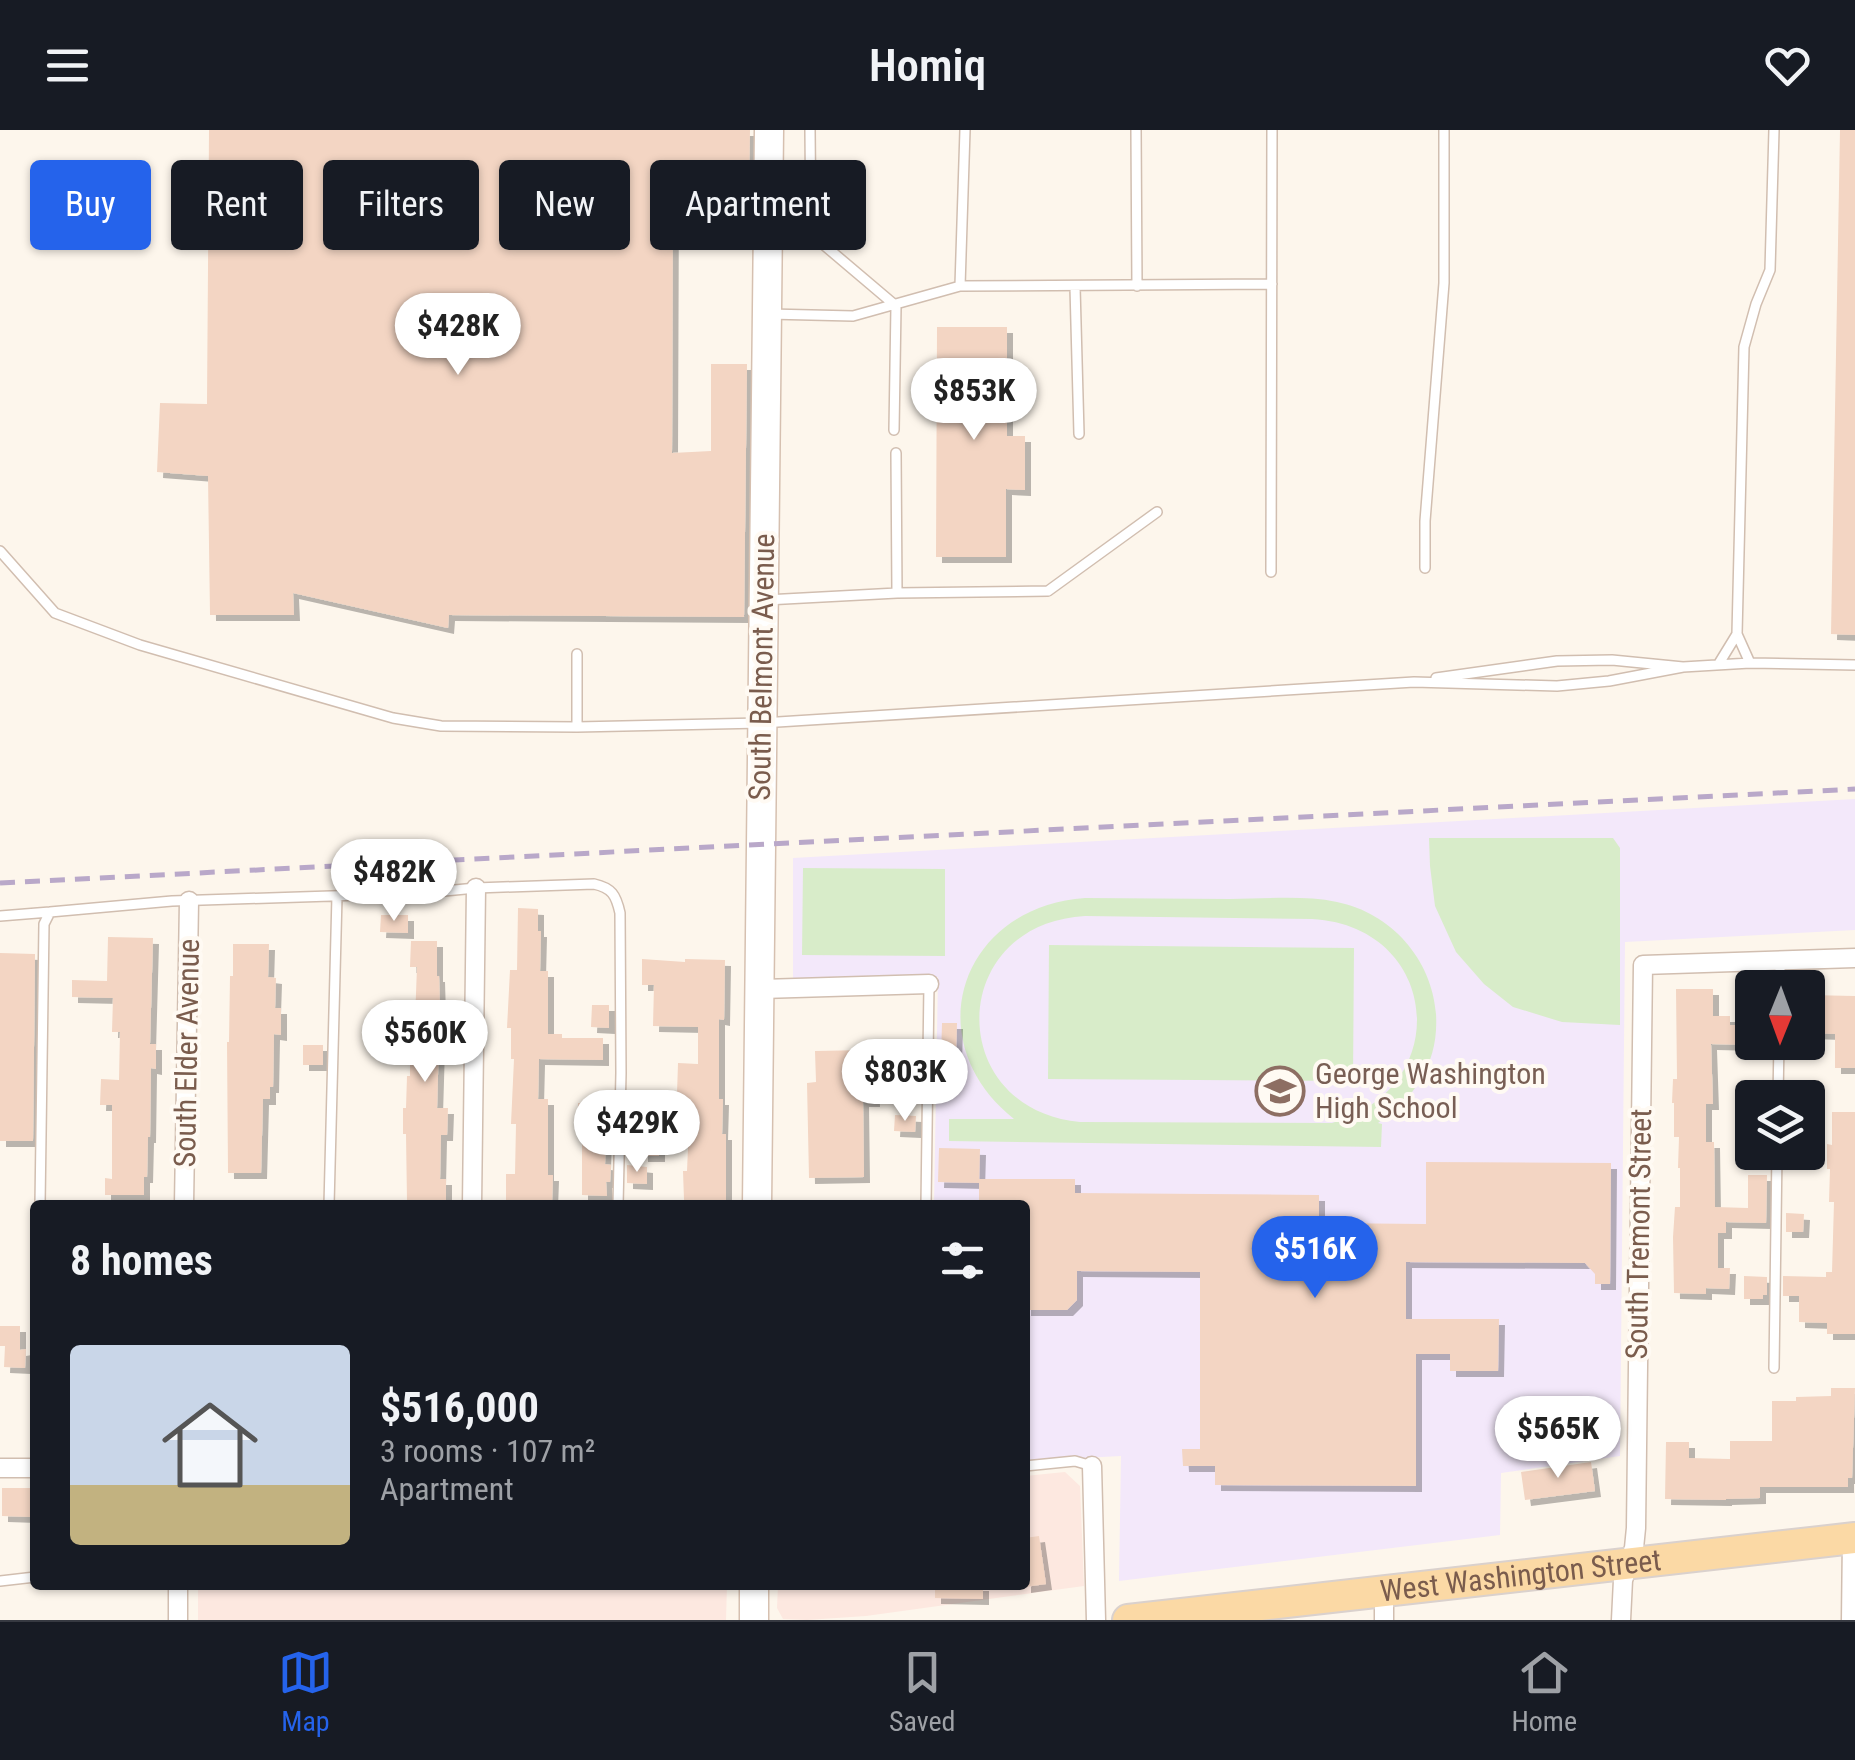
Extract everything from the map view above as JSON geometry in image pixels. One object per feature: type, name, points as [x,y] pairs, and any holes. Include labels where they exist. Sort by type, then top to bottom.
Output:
[{"type":"main road","name":"South Belmont Avenue","points":[[757,1200],[769,130]]},
{"type":"main road","name":"West Washington Street","points":[[1128,1620],[1384,1605],[1628,1562],[1854,1538]]},
{"type":"main road","points":[[754,1590],[754,1620]]},
{"type":"street","points":[[472,1200],[476,888]]},
{"type":"street","name":"South Elder Avenue","points":[[184,1200],[189,901]]},
{"type":"street","points":[[1780,960],[1855,958]]},
{"type":"street","name":"South Tremont Street","points":[[1620,1620],[1622,1588],[1636,1528],[1643,964],[1780,960]]},
{"type":"street","points":[[759,989],[928,984]]},
{"type":"street","points":[[1092,1466],[1096,1620]]},
{"type":"street","points":[[0,1468],[30,1468]]},
{"type":"street","points":[[1851,1620],[1854,1538]]},
{"type":"street","points":[[178,1590],[178,1620]]},
{"type":"lane","points":[[810,130],[811,234],[896,306]]},
{"type":"lane","points":[[960,286],[965,130]]},
{"type":"lane","points":[[1136,130],[1137,286]]},
{"type":"lane","points":[[1271,572],[1272,130]]},
{"type":"lane","points":[[1425,568],[1425,522],[1444,284],[1444,130]]},
{"type":"lane","points":[[1750,663],[1737,634],[1744,347],[1770,270],[1774,130]]},
{"type":"lane","points":[[767,314],[853,316],[960,286],[1272,284]]},
{"type":"lane","points":[[1076,286],[1079,434]]},
{"type":"lane","points":[[894,430],[896,306]]},
{"type":"lane","points":[[896,453],[898,593]]},
{"type":"lane","points":[[763,600],[1048,590],[1157,512]]},
{"type":"lane","points":[[0,550],[54,614],[140,645],[393,718],[441,726],[762,723],[1414,682],[1556,661],[1612,660],[1683,667]]},
{"type":"lane","points":[[1718,665],[1737,634]]},
{"type":"lane","points":[[577,654],[578,727]]},
{"type":"lane","points":[[1414,682],[1557,686],[1683,667],[1750,663],[1855,666]]},
{"type":"lane","points":[[0,916],[189,901],[594,884],[607,887],[617,899],[620,913],[618,1200]]},
{"type":"lane","points":[[329,1200],[337,896]]},
{"type":"lane","points":[[40,1200],[44,924],[50,912]]},
{"type":"lane","points":[[1780,960],[1780,970]]},
{"type":"lane","points":[[926,1200],[928,984]]},
{"type":"lane","points":[[1774,1368],[1777,1170]]},
{"type":"lane","points":[[1030,1465],[1074,1461],[1092,1466]]},
{"type":"lane","points":[[0,1581],[30,1578]]},
{"type":"shaded area","name":"George Washington High School","points":[[1855,799],[1855,930],[1625,942],[1620,1456],[1501,1473],[1500,1535],[1119,1581],[1121,1456],[1030,1461],[1030,1200],[934,1200],[938,977],[793,978],[793,858]]},
{"type":"shaded area","points":[[1065,1472],[1080,1486],[1084,1586],[866,1616],[783,1619],[777,1608],[778,1590],[1030,1590],[1030,1476]]},
{"type":"shaded area","points":[[198,1590],[727,1590],[726,1620],[198,1620]]},
{"type":"green space","points":[[1429,838],[1613,838],[1620,848],[1620,1025],[1562,1022],[1513,1007],[1484,984],[1456,952],[1435,906]]},
{"type":"green space","points":[[803,868],[945,869],[945,956],[802,955]]},
{"type":"green space","points":[[1085,898],[1284,898],[1324,900],[1357,908],[1375,916],[1405,941],[1426,975],[1436,1014],[1429,1063],[1404,1102],[1378,1123],[1382,1124],[1381,1147],[949,1141],[949,1119],[1014,1119],[984,1087],[966,1053],[960,1017],[966,983],[982,951],[1007,925],[1042,907]],"holes":[[[1085,916],[1312,919],[1355,928],[1387,949],[1407,977],[1416,1010],[1414,1045],[1399,1077],[1372,1104],[1332,1123],[1080,1122],[1035,1110],[1004,1085],[985,1053],[979,1017],[986,981],[1006,950],[1039,927]]]},
{"type":"green space","points":[[1049,945],[1354,948],[1353,1081],[1048,1079]]},
{"type":"building","points":[[209,130],[750,130],[749,160],[650,160],[650,250],[673,250],[672,453],[711,451],[711,364],[747,364],[744,617],[449,615],[448,628],[293,593],[294,615],[210,615],[208,476],[157,472],[160,403],[207,404],[208,250],[303,250],[303,160],[209,160]]},
{"type":"building","points":[[1840,130],[1855,130],[1855,635],[1831,634]]},
{"type":"building","points":[[937,327],[1007,327],[1007,436],[1025,436],[1025,490],[1006,489],[1006,557],[936,557]]},
{"type":"building","points":[[518,908],[538,909],[540,971],[548,971],[548,1034],[603,1038],[603,1060],[539,1059],[538,1099],[548,1099],[548,1175],[553,1175],[552,1200],[506,1200],[506,1174],[515,1174],[516,1124],[511,1124],[514,1059],[511,1028],[507,1028],[510,970],[517,970]]},
{"type":"building","points":[[381,915],[408,915],[408,933],[380,932]]},
{"type":"building","points":[[108,937],[153,938],[150,1044],[156,1044],[156,1069],[151,1068],[144,1195],[105,1195],[105,1178],[112,1179],[112,1105],[100,1105],[101,1079],[119,1080],[120,1032],[112,1032],[113,998],[72,997],[72,980],[107,981]]},
{"type":"building","points":[[411,941],[437,941],[437,1108],[448,1108],[447,1135],[441,1135],[440,1179],[446,1179],[446,1200],[407,1200],[403,1108],[410,1076],[410,1046],[414,1046],[417,967],[410,967]]},
{"type":"building","points":[[233,944],[269,944],[268,977],[276,978],[275,1008],[281,1008],[281,1035],[274,1034],[273,1087],[270,1099],[263,1099],[261,1173],[228,1173],[227,1042]]},
{"type":"building","points":[[0,953],[35,954],[33,1141],[0,1141]]},
{"type":"building","points":[[642,959],[725,960],[724,1020],[719,1019],[719,1099],[723,1099],[722,1134],[726,1134],[726,1200],[684,1200],[689,1125],[676,1125],[678,1063],[698,1064],[698,1027],[653,1026],[654,985],[642,985]]},
{"type":"building","points":[[1676,989],[1713,989],[1713,1016],[1730,1016],[1730,1025],[1735,1025],[1735,1045],[1711,1044],[1713,1104],[1706,1104],[1706,1142],[1714,1142],[1715,1207],[1748,1208],[1748,1175],[1767,1175],[1766,1223],[1726,1222],[1726,1233],[1718,1233],[1718,1268],[1730,1268],[1729,1289],[1706,1288],[1706,1294],[1674,1293],[1675,1207],[1680,1207],[1679,1137],[1674,1137],[1672,1103],[1673,1079],[1677,1079]]},
{"type":"building","points":[[1825,995],[1855,996],[1855,1068],[1835,1068],[1835,1034],[1825,1034]]},
{"type":"building","points":[[592,1005],[609,1005],[609,1028],[591,1027]]},
{"type":"building","points":[[942,1023],[957,1023],[956,1057],[941,1057]]},
{"type":"building","points":[[303,1045],[323,1045],[323,1065],[303,1065]]},
{"type":"building","points":[[866,1050],[867,1081],[873,1080],[874,1101],[863,1101],[864,1177],[809,1178],[807,1083],[816,1082],[815,1051]]},
{"type":"building","points":[[578,1103],[600,1103],[599,1130],[606,1130],[605,1164],[611,1165],[607,1196],[582,1195],[582,1124],[578,1124]]},
{"type":"building","points":[[1832,1112],[1855,1112],[1855,1334],[1827,1334],[1827,1323],[1799,1322],[1799,1296],[1783,1296],[1783,1276],[1826,1277],[1826,1272],[1832,1272],[1834,1202],[1829,1202],[1827,1144],[1832,1145]]},
{"type":"building","points":[[895,1115],[916,1116],[915,1132],[894,1131]]},
{"type":"building","points":[[642,1135],[659,1136],[659,1156],[642,1156]]},
{"type":"building","points":[[939,1148],[980,1149],[979,1183],[938,1182]]},
{"type":"building","name":"George Washington High School","points":[[1426,1162],[1611,1163],[1610,1284],[1595,1284],[1595,1274],[1585,1263],[1406,1262],[1406,1319],[1499,1319],[1498,1371],[1450,1371],[1450,1354],[1416,1354],[1416,1486],[1215,1485],[1215,1466],[1183,1466],[1182,1449],[1200,1449],[1200,1272],[1077,1271],[1077,1300],[1067,1310],[1030,1310],[1030,1200],[979,1200],[979,1179],[1075,1179],[1075,1193],[1319,1195],[1319,1223],[1426,1224]]},
{"type":"building","points":[[627,1165],[647,1167],[647,1184],[627,1183]]},
{"type":"building","points":[[1786,1213],[1804,1214],[1803,1232],[1786,1232]]},
{"type":"building","points":[[1744,1276],[1767,1277],[1767,1295],[1763,1299],[1744,1299]]},
{"type":"building","points":[[0,1326],[20,1326],[20,1350],[26,1349],[25,1368],[4,1367],[5,1346],[0,1346]]},
{"type":"building","points":[[1831,1388],[1855,1388],[1852,1478],[1848,1478],[1848,1487],[1760,1487],[1760,1498],[1665,1499],[1666,1442],[1689,1442],[1689,1458],[1730,1459],[1730,1441],[1772,1441],[1772,1401],[1831,1396]]},
{"type":"building","points":[[1591,1462],[1595,1491],[1525,1500],[1521,1472]]},
{"type":"building","points":[[2,1488],[30,1488],[30,1517],[2,1516]]},
{"type":"building","points":[[1039,1536],[1046,1584],[1030,1586],[1030,1537]]},
{"type":"building","points":[[935,1590],[983,1590],[983,1599],[935,1598]]},
{"type":"railway","points":[[0,883],[1855,789]]},
{"type":"place","name":"George Washington High School","points":[[1280,1091]]}]
